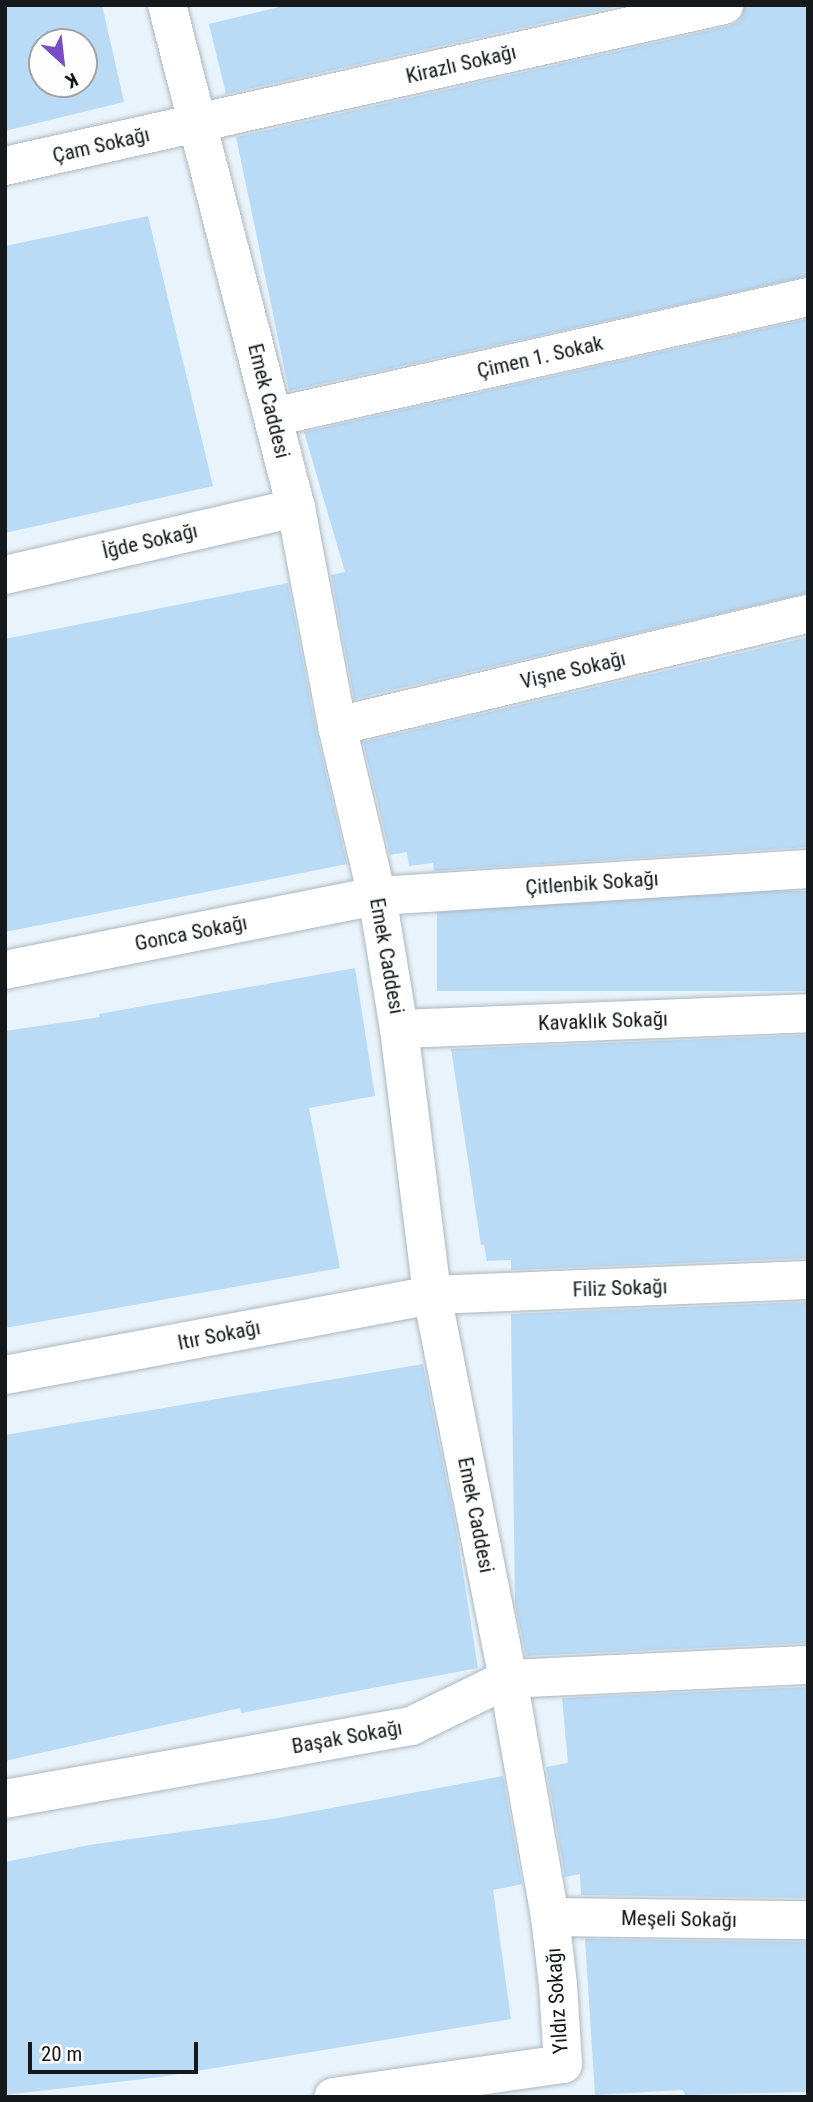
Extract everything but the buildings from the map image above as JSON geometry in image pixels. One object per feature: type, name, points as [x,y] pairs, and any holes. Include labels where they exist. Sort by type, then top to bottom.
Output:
[{"type":"street","name":"Emek Caddesi","points":[[167,5],[296,508],[337,726],[377,896],[399,1029],[432,1295],[508,1679],[550,1917]]},
{"type":"street","name":"Kirazlı Sokağı","points":[[198,123],[724,5]]},
{"type":"street","name":"Çam Sokağı","points":[[5,166],[198,123]]},
{"type":"street","name":"Çimen 1. Sokak","points":[[273,418],[808,297]]},
{"type":"street","name":"İğde Sokağı","points":[[5,575],[296,508]]},
{"type":"street","name":"Vişne Sokağı","points":[[337,726],[808,614]]},
{"type":"street","name":"Çitlenbik Sokağı","points":[[377,896],[808,869]]},
{"type":"street","name":"Gonca Sokağı","points":[[5,970],[377,896]]},
{"type":"street","name":"Kavaklık Sokağı","points":[[399,1029],[808,1013]]},
{"type":"street","name":"Filiz Sokağı","points":[[432,1295],[808,1280]]},
{"type":"street","name":"Itır Sokağı","points":[[5,1375],[432,1295]]},
{"type":"street","name":"Başak Sokağı","points":[[5,1798],[411,1726],[508,1679],[808,1665]]},
{"type":"street","name":"Meşeli Sokağı","points":[[550,1917],[808,1920]]},
{"type":"street","name":"Yıldız Sokağı","points":[[333,2097],[563,2080],[550,1917]]}]
